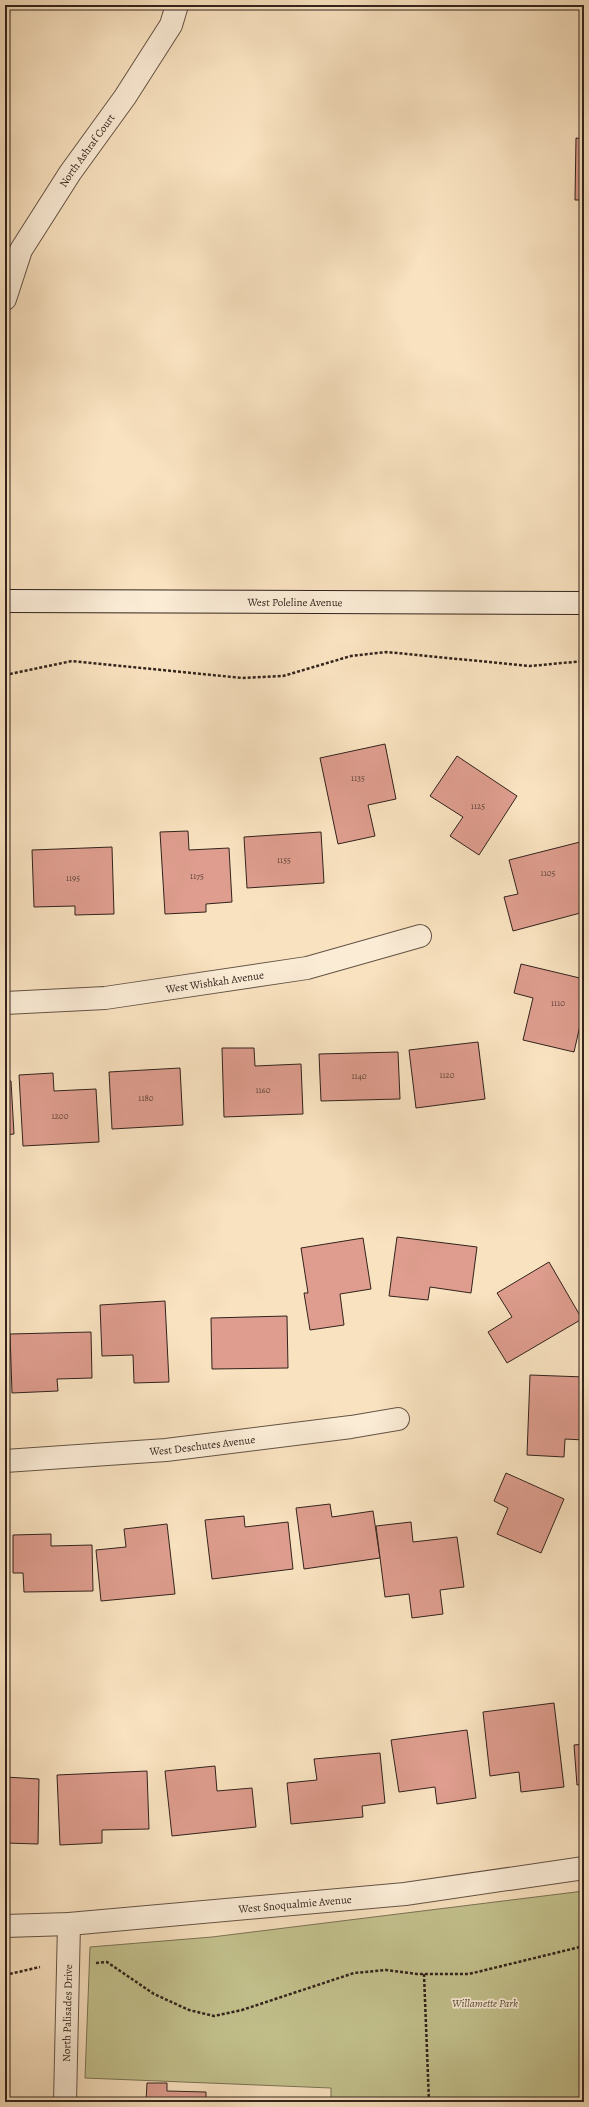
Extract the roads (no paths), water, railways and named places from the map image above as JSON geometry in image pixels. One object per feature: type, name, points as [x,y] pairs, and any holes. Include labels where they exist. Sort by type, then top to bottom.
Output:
[{"type":"street","name":"North Ashraf Court","points":[[5,299],[20,250],[70,173],[125,97],[171,25],[177,5]]},
{"type":"street","name":"West Poleline Avenue","points":[[5,601],[584,603]]},
{"type":"street","name":"West Wishkah Avenue","points":[[5,1003],[106,998],[307,968],[420,936]]},
{"type":"street","name":"West Deschutes Avenue","points":[[5,1461],[166,1450],[351,1427],[398,1419]]},
{"type":"street","name":"West Snoqualmie Avenue","points":[[5,1926],[69,1924],[405,1894],[584,1868]]},
{"type":"street","name":"North Palisades Drive","points":[[65,2102],[69,1924]]},
{"type":"park label","name":"Willamette Park","points":[[485,2003]]}]
